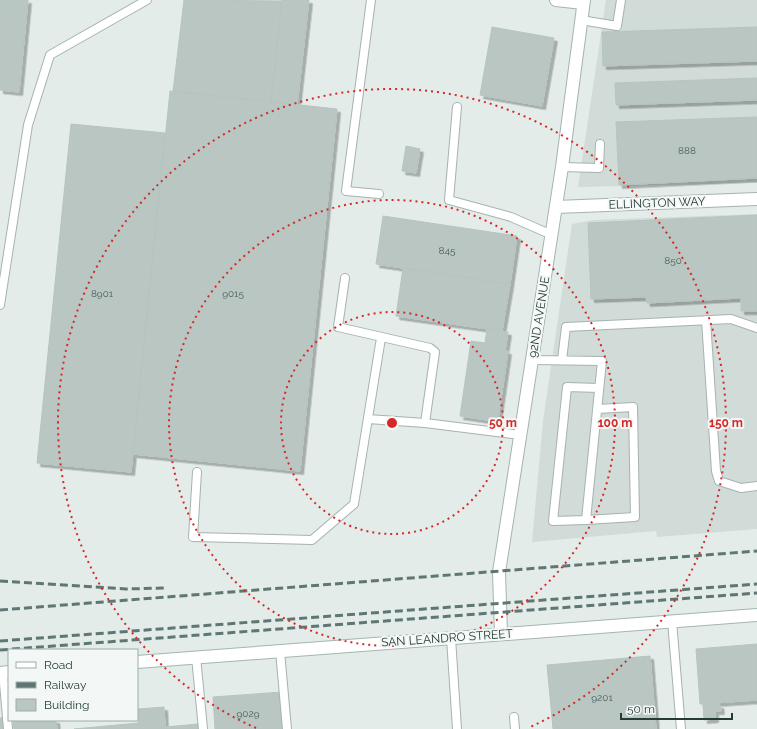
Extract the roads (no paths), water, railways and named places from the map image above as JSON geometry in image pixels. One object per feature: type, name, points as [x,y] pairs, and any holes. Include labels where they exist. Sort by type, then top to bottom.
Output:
[{"type":"street","points":[[556,0],[584,1]]},
{"type":"street","name":"92ND AVENUE","points":[[501,634],[499,572],[552,235],[584,1]]},
{"type":"street","name":"ELLINGTON WAY","points":[[556,207],[757,199]]},
{"type":"street","name":"SAN LEANDRO STREET","points":[[138,662],[757,615]]},
{"type":"lane","points":[[0,305],[28,124],[50,55],[147,0]]},
{"type":"lane","points":[[371,0],[346,191],[379,194]]},
{"type":"lane","points":[[581,20],[617,26],[621,0]]},
{"type":"lane","points":[[457,107],[449,200],[511,217],[552,235]]},
{"type":"lane","points":[[562,167],[599,168],[600,144]]},
{"type":"lane","points":[[345,278],[338,327],[430,348],[435,352],[425,423]]},
{"type":"lane","points":[[562,360],[566,327],[731,319],[757,328]]},
{"type":"lane","points":[[706,320],[716,471],[719,481],[741,488],[757,486]]},
{"type":"lane","points":[[197,472],[193,537],[312,540],[354,504],[381,338]]},
{"type":"lane","points":[[532,360],[602,361],[586,520]]},
{"type":"lane","points":[[597,409],[633,408],[635,517],[553,521],[567,387],[599,388]]},
{"type":"lane","points":[[368,419],[425,423],[520,435]]},
{"type":"lane","points":[[672,622],[681,729]]},
{"type":"lane","points":[[451,638],[457,729]]},
{"type":"lane","points":[[280,651],[287,729]]},
{"type":"lane","points":[[196,657],[203,729]]},
{"type":"lane","points":[[4,672],[8,729]]},
{"type":"lane","points":[[514,718],[515,729]]},
{"type":"railway","points":[[0,610],[757,551]]},
{"type":"railway","points":[[0,581],[126,589],[165,588]]},
{"type":"railway","points":[[0,641],[757,584]]},
{"type":"railway","points":[[13,649],[757,593]]},
{"type":"railway","points":[[0,650],[8,649]]}]
